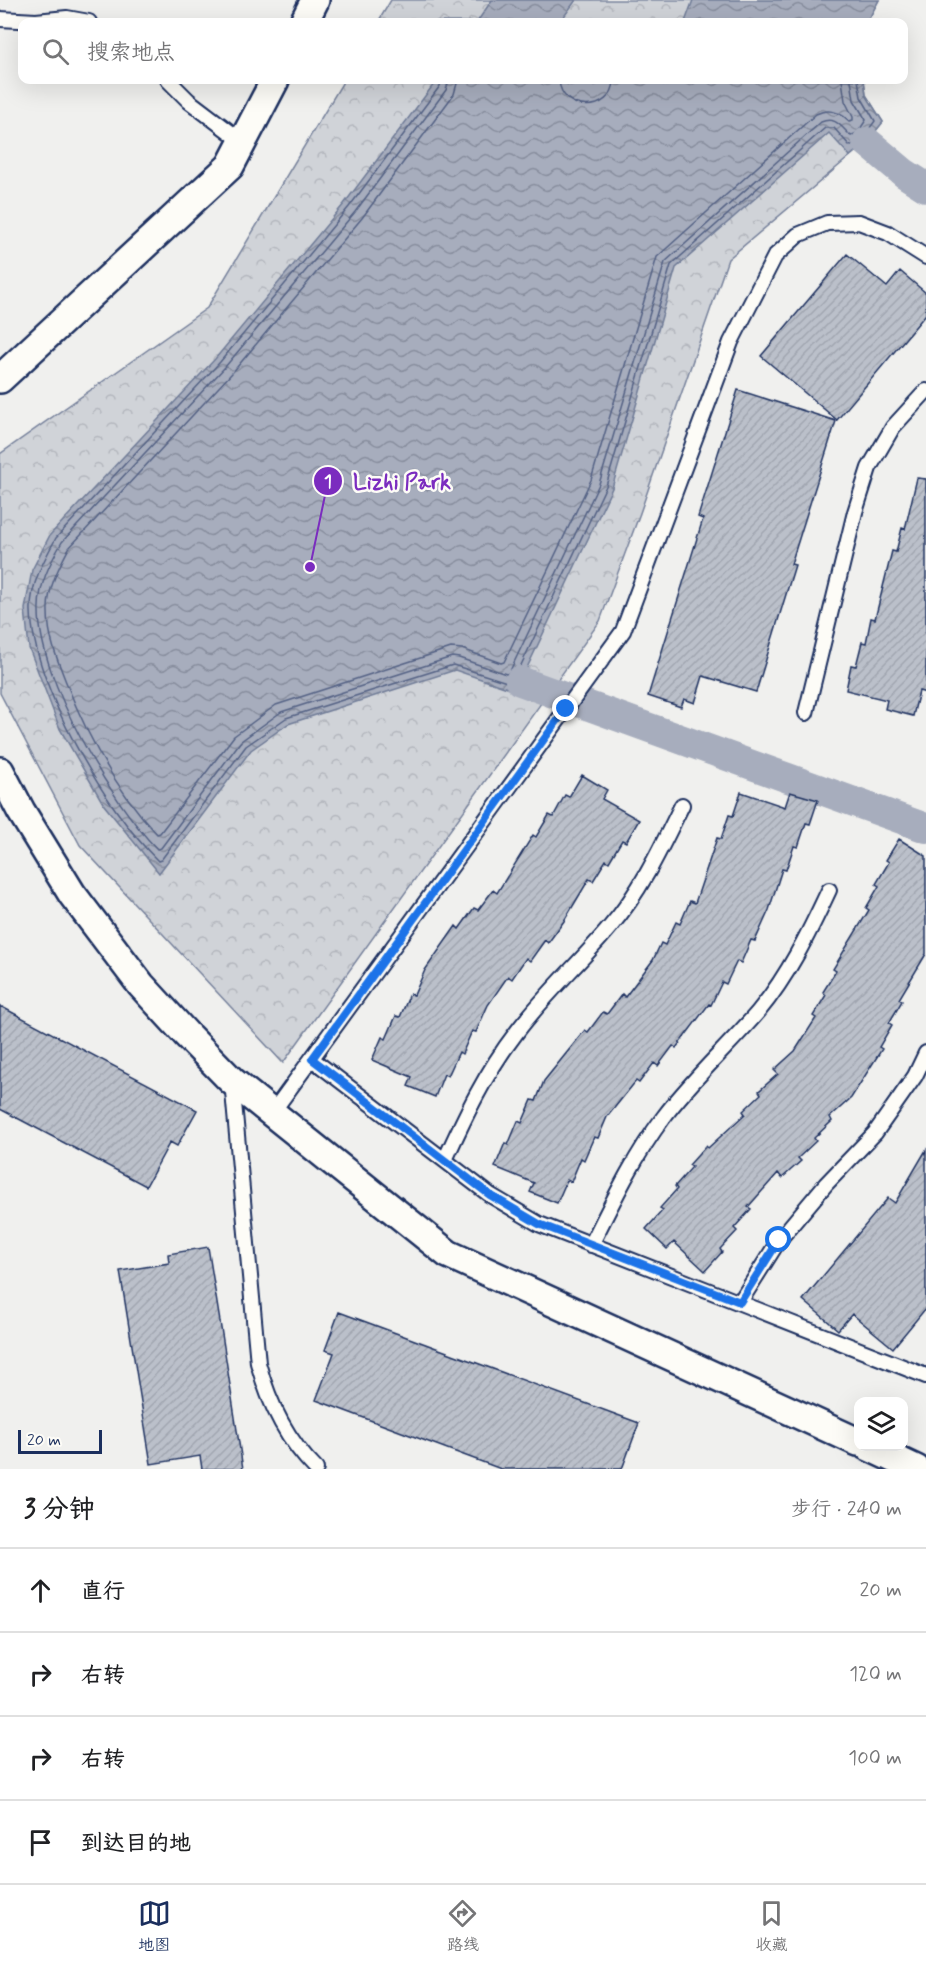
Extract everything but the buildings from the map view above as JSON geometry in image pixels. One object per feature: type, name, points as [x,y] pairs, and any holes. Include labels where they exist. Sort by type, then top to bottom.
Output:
[{"type":"street","points":[[306,18],[315,0]]},
{"type":"street","points":[[0,379],[230,165],[273,84]]},
{"type":"street","points":[[0,771],[46,853],[100,933],[141,985],[232,1081],[448,1254],[854,1440]]},
{"type":"street","points":[[878,1451],[916,1469]]},
{"type":"lane","points":[[0,19],[18,20]]},
{"type":"lane","points":[[172,84],[189,101],[243,142]]},
{"type":"lane","points":[[272,1113],[623,631],[731,342],[775,256],[798,235],[827,224],[859,222],[888,233],[926,256]]},
{"type":"lane","points":[[806,713],[855,512],[869,468],[892,427],[926,391]]},
{"type":"lane","points":[[445,1160],[476,1094],[515,1033],[611,926],[651,869],[682,805]]},
{"type":"lane","points":[[591,1245],[623,1179],[663,1118],[759,1011],[799,953],[829,890]]},
{"type":"lane","points":[[740,1302],[779,1240],[826,1184],[875,1133],[915,1076],[926,1053]]},
{"type":"lane","points":[[312,1059],[490,1195],[539,1224],[925,1374]]},
{"type":"lane","points":[[232,1081],[258,1363],[266,1392],[278,1420],[294,1445],[316,1469]]},
{"type":"green space","points":[[391,0],[879,0],[869,18],[380,18]]},
{"type":"green space","points":[[342,84],[865,84],[866,95],[883,122],[867,142],[728,259],[600,621],[283,1063],[80,845],[0,693],[0,454],[207,308]]},
{"type":"water","points":[[492,0],[576,0],[563,18],[480,18]]},
{"type":"water","points":[[693,0],[879,0],[869,18],[686,18]]},
{"type":"water","points":[[434,84],[865,84],[866,95],[883,122],[867,142],[850,156],[829,133],[676,268],[612,488],[516,691],[455,670],[288,724],[251,750],[159,873],[104,805],[60,729],[29,648],[25,609],[32,570],[50,535],[215,359],[344,204]]},
{"type":"waterway","points":[[867,142],[904,173],[926,187]]},
{"type":"waterway","points":[[520,681],[926,828]]},
{"type":"place","name":"Lizhi Park","points":[[310,567]]},
{"type":"route","points":[[566,709],[312,1059],[490,1195],[539,1224],[591,1245],[740,1302],[779,1240]]}]
